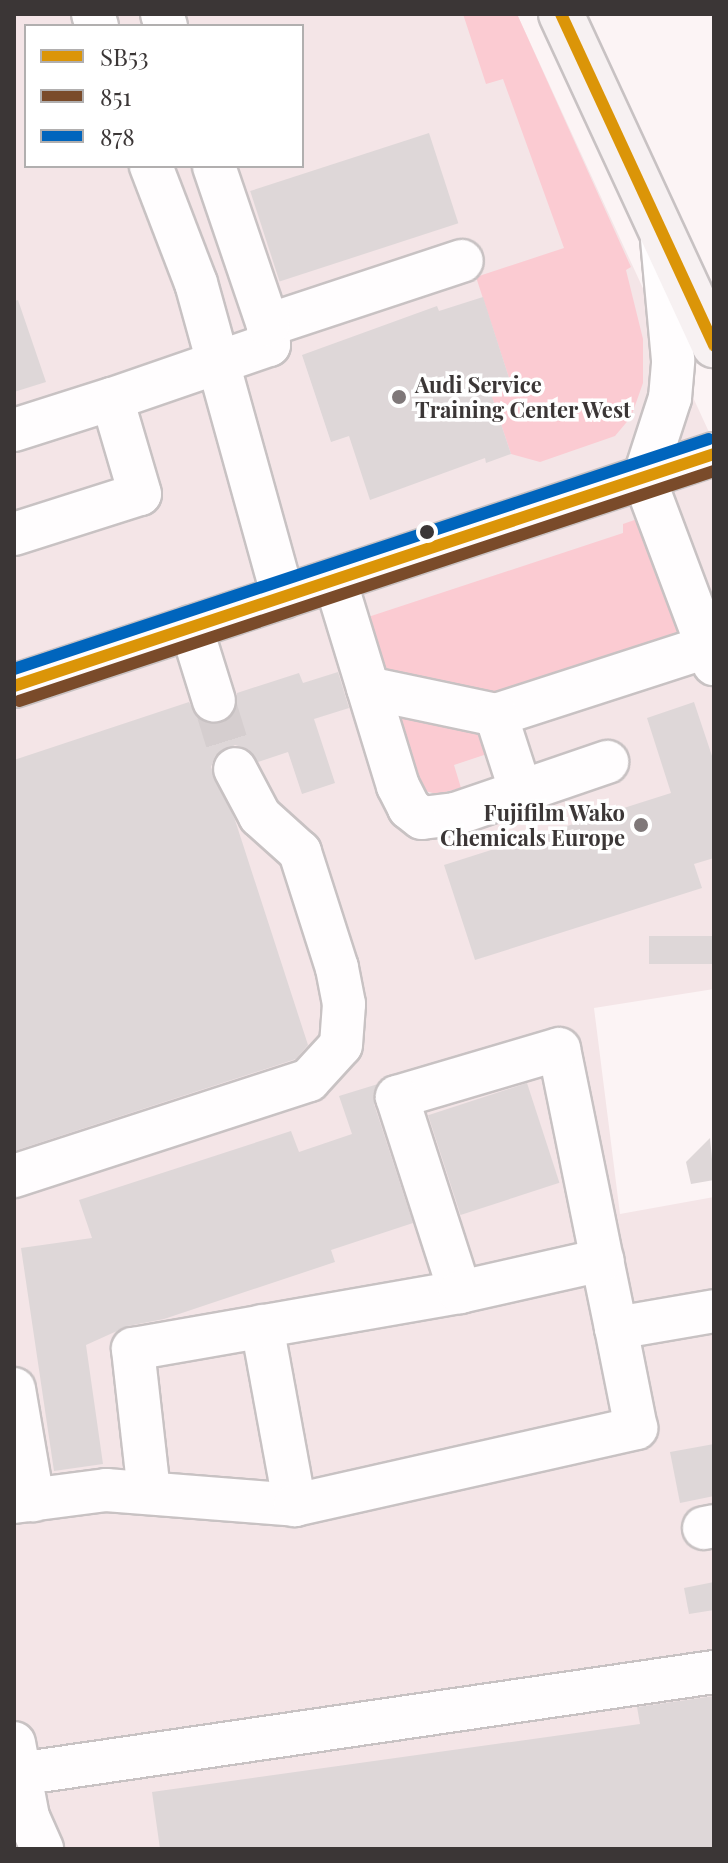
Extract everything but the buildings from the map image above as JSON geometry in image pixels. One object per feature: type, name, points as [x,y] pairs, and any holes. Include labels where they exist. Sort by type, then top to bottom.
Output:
[{"type":"main road","points":[[561,14],[714,345]]},
{"type":"street","points":[[152,168],[196,283],[283,597]]},
{"type":"street","points":[[14,430],[269,345],[268,325],[215,168]]},
{"type":"street","points":[[368,688],[496,715],[710,656],[644,478],[662,433],[672,372],[661,230]]},
{"type":"street","points":[[268,325],[462,261]]},
{"type":"street","points":[[14,534],[140,494],[112,399]]},
{"type":"street","points":[[14,686],[714,454]]},
{"type":"street","points":[[335,580],[398,786],[409,808],[422,818],[445,817],[607,762]]},
{"type":"street","points":[[191,627],[214,701]]},
{"type":"street","points":[[496,715],[521,792]]},
{"type":"street","points":[[14,1176],[309,1080],[341,1045],[344,1004],[339,980],[300,852],[260,816],[235,769]]},
{"type":"street","points":[[14,1389],[24,1501],[106,1490],[295,1505],[636,1428],[559,1049],[397,1097],[460,1292]]},
{"type":"street","points":[[149,1492],[133,1349],[460,1292],[602,1260]]},
{"type":"street","points":[[616,1328],[714,1311]]},
{"type":"street","points":[[262,1326],[295,1505]]},
{"type":"street","points":[[42,1849],[16,1758],[714,1672]]},
{"type":"shaded area","points":[[14,14],[517,14],[714,443],[714,989],[594,1008],[620,1214],[714,1197],[714,1849],[14,1849]]},
{"type":"shaded area","points":[[463,14],[517,14],[631,267],[626,270],[643,339],[643,383],[631,417],[615,436],[540,462],[511,454],[493,400],[481,394],[511,384],[476,277],[564,248],[503,79],[486,84]]},
{"type":"shaded area","points":[[646,516],[681,634],[482,698],[380,676],[362,619],[623,533],[623,524]]},
{"type":"shaded area","points":[[390,705],[487,726],[496,751],[454,765],[461,788],[437,794],[425,791],[417,783]]},
{"type":"tunnel","points":[[214,701],[235,769]]},
{"type":"transit line","name":"SB53","points":[[561,14],[714,345]]},
{"type":"transit line","name":"878","points":[[14,669],[709,439]]},
{"type":"transit line","name":"SB53","points":[[14,686],[714,454]]},
{"type":"transit line","name":"851","points":[[19,701],[714,471]]},
{"type":"place","name":"Audi Service Training Center West","points":[[399,397]]},
{"type":"place","name":"Fujifilm Wako Chemicals Europe","points":[[641,825]]}]
